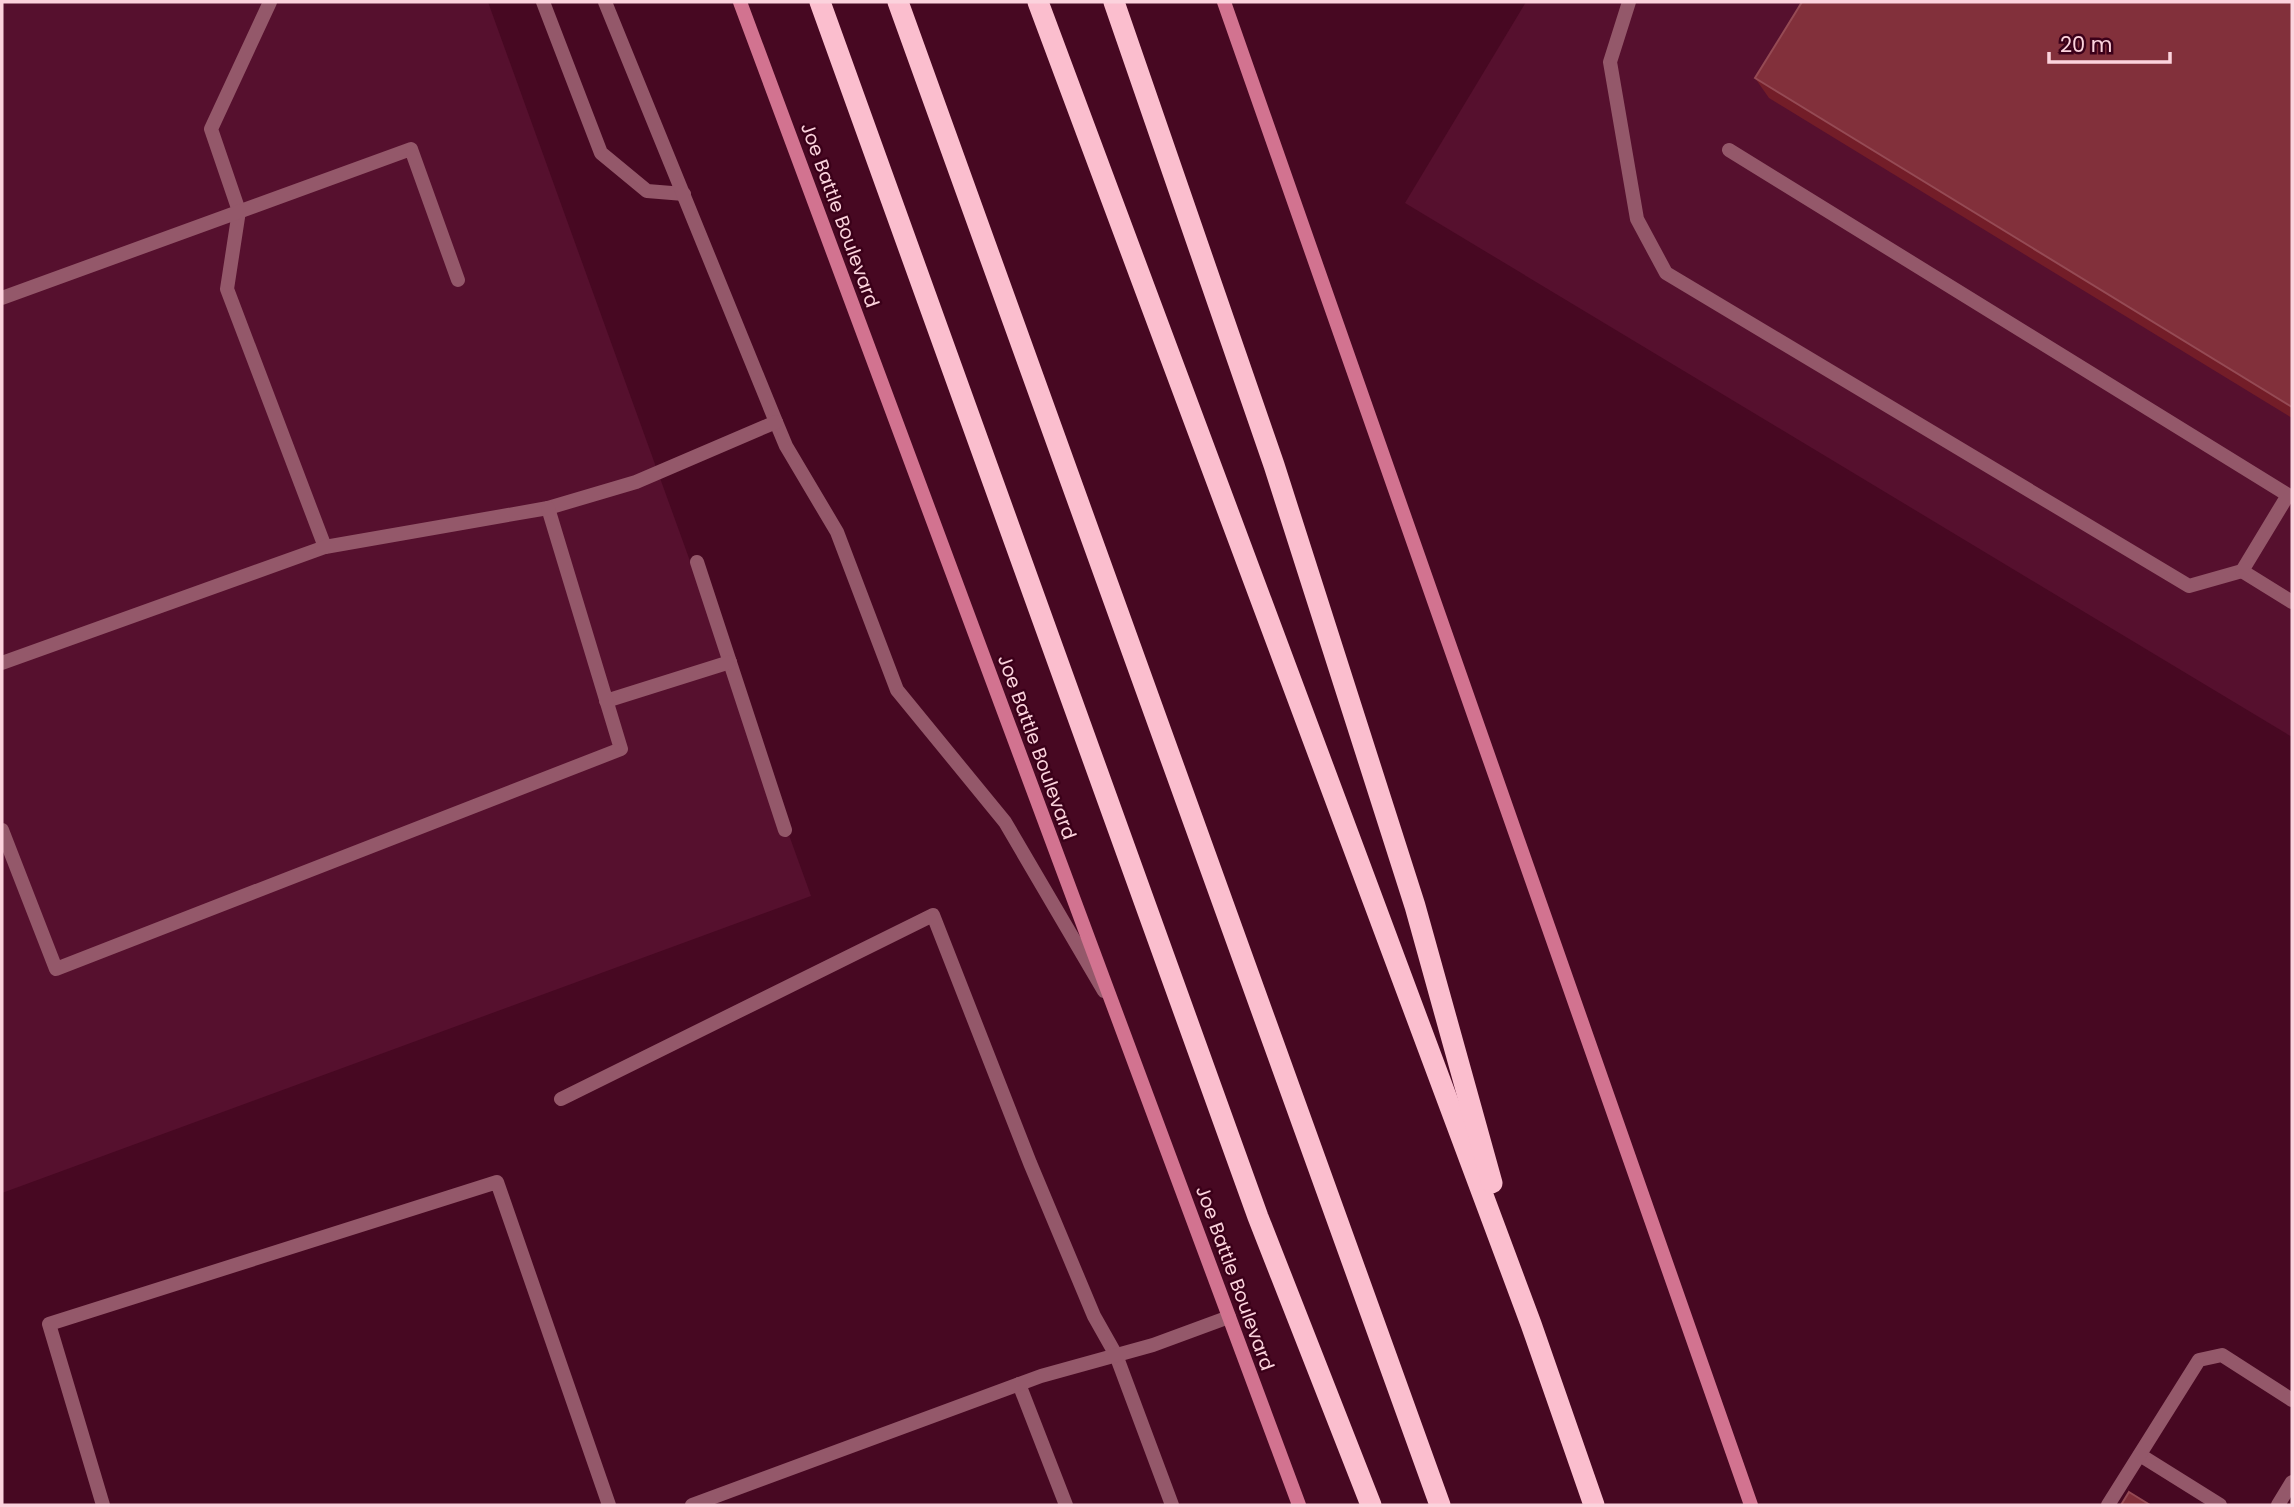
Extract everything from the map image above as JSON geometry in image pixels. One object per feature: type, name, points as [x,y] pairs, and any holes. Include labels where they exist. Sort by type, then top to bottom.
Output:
[{"type":"highway","points":[[820,2],[1258,1217],[1371,1505]]},
{"type":"highway","points":[[898,2],[1440,1505]]},
{"type":"highway","points":[[1038,2],[1531,1324],[1594,1505]]},
{"type":"highway","points":[[1114,2],[1274,465],[1415,906],[1531,1324]]},
{"type":"main road","name":"Joe Battle Boulevard","points":[[740,2],[1299,1505]]},
{"type":"main road","points":[[1224,2],[1751,1505]]},
{"type":"lane","points":[[270,2],[211,129],[239,211],[227,289],[325,547]]},
{"type":"lane","points":[[543,2],[601,153],[647,191],[684,194]]},
{"type":"lane","points":[[605,2],[786,446],[837,532],[897,690],[1005,822],[1113,1006]]},
{"type":"lane","points":[[1629,2],[1611,62],[1637,219],[1666,274],[2189,586],[2242,571],[2288,495],[1729,150]]},
{"type":"lane","points":[[2,298],[411,149],[458,280]]},
{"type":"lane","points":[[2,663],[325,547],[548,508],[636,482],[776,422]]},
{"type":"lane","points":[[2,830],[56,969],[621,749],[548,508]]},
{"type":"lane","points":[[697,562],[785,830]]},
{"type":"lane","points":[[2242,571],[2292,602]]},
{"type":"lane","points":[[606,701],[730,662]]},
{"type":"lane","points":[[561,1098],[933,915],[1030,1163],[1094,1316],[1116,1355],[1172,1505]]},
{"type":"lane","points":[[103,1505],[49,1324],[498,1182],[609,1505]]},
{"type":"lane","points":[[692,1505],[1020,1384],[1153,1345],[1229,1317]]},
{"type":"lane","points":[[2108,1505],[2199,1360],[2222,1355],[2292,1400]]},
{"type":"lane","points":[[1020,1384],[1066,1505]]},
{"type":"lane","points":[[2140,1455],[2220,1505]]},
{"type":"lane","points":[[2278,1505],[2292,1482]]},
{"type":"shaded area","points":[[2,2],[488,2],[811,896],[2,1193]]},
{"type":"shaded area","points":[[1526,2],[2292,2],[2292,737],[1405,203]]},
{"type":"building","points":[[1802,2],[2292,2],[2292,407],[1755,78]]},
{"type":"building","points":[[2129,1492],[2150,1505],[2121,1505]]}]
